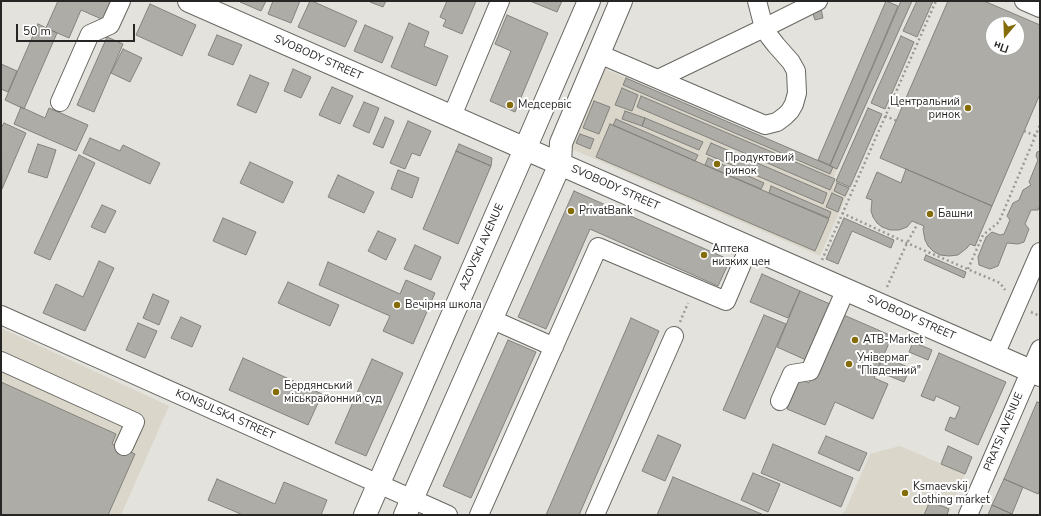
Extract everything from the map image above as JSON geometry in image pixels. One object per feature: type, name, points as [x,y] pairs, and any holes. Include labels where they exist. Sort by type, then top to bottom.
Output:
[{"type":"main road","name":"SVOBODY STREET","points":[[189,1],[1035,373]]},
{"type":"main road","name":"AZOVSKI AVENUE","points":[[365,515],[588,1]]},
{"type":"main road","points":[[408,507],[560,164],[561,143],[621,1]]},
{"type":"street","points":[[60,102],[90,34],[110,25],[121,1]]},
{"type":"street","points":[[452,116],[500,1]]},
{"type":"street","points":[[599,54],[765,125],[777,122],[790,111],[794,104],[797,93],[796,71],[791,62],[764,28],[757,1]]},
{"type":"street","points":[[658,79],[818,1]]},
{"type":"street","points":[[1024,1],[1040,8]]},
{"type":"street","points":[[479,515],[598,246],[726,301],[749,247]]},
{"type":"street","points":[[996,355],[1040,252]]},
{"type":"street","points":[[780,401],[792,374],[810,371],[846,289]]},
{"type":"street","name":"KONSULSKA STREET","points":[[1,314],[379,484],[408,507],[448,515]]},
{"type":"street","points":[[491,319],[554,347]]},
{"type":"street","points":[[595,515],[674,336]]},
{"type":"street","name":"PRATSI AVENUE","points":[[968,515],[1035,373],[1040,349]]},
{"type":"street","points":[[1,361],[135,422],[124,446]]},
{"type":"path","points":[[815,276],[936,1]]},
{"type":"path","points":[[886,116],[897,121]]},
{"type":"path","points":[[968,269],[983,235],[999,222],[1040,125]]},
{"type":"path","points":[[1024,131],[1036,136]]},
{"type":"path","points":[[842,214],[1000,283],[1017,306]]},
{"type":"path","points":[[880,304],[907,243],[918,223]]},
{"type":"path","points":[[674,336],[694,288]]},
{"type":"shaded area","name":"Продуктовий ринок","points":[[601,67],[837,169],[833,180],[850,188],[820,256],[567,147]]},
{"type":"shaded area","points":[[1,328],[169,406],[121,515],[1,515]]},
{"type":"shaded area","name":"Ksmaevskij clothing market","points":[[900,446],[965,474],[947,515],[841,515],[845,511],[870,454]]},
{"type":"building","points":[[58,1],[115,1],[106,21],[81,10],[69,38],[46,28]]},
{"type":"building","points":[[240,1],[266,1],[261,11]]},
{"type":"building","points":[[273,1],[300,1],[291,23],[268,14]]},
{"type":"building","points":[[310,1],[357,21],[345,47],[298,27]]},
{"type":"building","points":[[370,1],[386,1],[383,7]]},
{"type":"building","points":[[447,1],[476,1],[462,34],[443,26],[446,20],[440,17]]},
{"type":"building","points":[[530,1],[562,1],[557,12]]},
{"type":"building","points":[[886,1],[898,6],[830,165],[818,160]]},
{"type":"building","points":[[901,1],[912,1],[837,169],[830,166]]},
{"type":"building","points":[[917,1],[933,1],[917,37],[903,31]]},
{"type":"building","name":"Центральний ринок","points":[[948,1],[984,1],[1019,16],[985,16],[985,56],[1025,56],[1025,19],[1040,25],[1040,94],[992,206],[880,158]]},
{"type":"building","points":[[150,4],[196,25],[182,56],[136,35]]},
{"type":"building","points":[[821,9],[823,18],[815,20],[812,11]]},
{"type":"building","points":[[507,15],[548,33],[515,112],[490,101],[511,51],[495,44]]},
{"type":"building","points":[[409,23],[429,32],[424,46],[448,56],[436,86],[391,67]]},
{"type":"building","points":[[38,24],[57,33],[24,109],[5,100]]},
{"type":"building","points":[[365,25],[393,37],[382,63],[354,51]]},
{"type":"building","points":[[217,35],[242,45],[233,65],[208,55]]},
{"type":"building","points":[[901,36],[914,42],[885,109],[871,103]]},
{"type":"building","points":[[107,37],[123,44],[94,112],[77,105]]},
{"type":"building","points":[[123,49],[142,58],[130,82],[111,73]]},
{"type":"building","points":[[1,64],[17,71],[8,92],[1,89]]},
{"type":"building","points":[[293,69],[311,77],[301,98],[284,91]]},
{"type":"building","points":[[250,75],[269,83],[256,113],[237,105]]},
{"type":"building","points":[[626,78],[833,167],[830,174],[623,85]]},
{"type":"building","points":[[332,87],[353,96],[340,124],[319,115]]},
{"type":"building","points":[[622,88],[638,95],[632,111],[615,105]]},
{"type":"building","points":[[641,96],[835,179],[830,190],[637,107]]},
{"type":"building","points":[[594,101],[610,107],[599,134],[583,128]]},
{"type":"building","points":[[364,102],[379,108],[369,133],[353,126]]},
{"type":"building","points":[[21,107],[45,118],[49,108],[88,125],[76,151],[14,124]]},
{"type":"building","points":[[868,108],[882,114],[850,187],[836,181]]},
{"type":"building","points":[[625,111],[645,118],[642,126],[622,119]]},
{"type":"building","points":[[385,117],[394,121],[383,148],[373,144]]},
{"type":"building","points":[[645,118],[703,142],[699,150],[642,126]]},
{"type":"building","points":[[616,119],[698,155],[695,161],[613,125]]},
{"type":"building","points":[[408,121],[431,131],[420,156],[412,153],[405,169],[390,163]]},
{"type":"building","points":[[4,123],[26,133],[2,189],[1,128]]},
{"type":"building","points":[[610,124],[829,219],[815,251],[596,157]]},
{"type":"building","points":[[580,134],[594,139],[590,149],[576,143]]},
{"type":"building","points":[[90,138],[120,151],[123,145],[160,163],[150,184],[83,153]]},
{"type":"building","points":[[711,143],[827,193],[823,204],[706,154]]},
{"type":"building","points":[[38,144],[56,150],[47,178],[28,172]]},
{"type":"building","points":[[459,144],[492,158],[491,166],[456,151]]},
{"type":"building","points":[[456,151],[491,166],[458,244],[423,229]]},
{"type":"building","points":[[1040,151],[1040,205],[1038,210],[1031,210],[1025,224],[1029,229],[1024,242],[1018,244],[1007,243],[998,266],[990,269],[979,265],[978,257],[986,237],[992,232],[1000,235],[1004,234],[1010,220],[1007,216],[1013,203],[1019,200],[1023,190],[1031,185],[1029,182],[1038,160],[1036,156],[1037,152]]},
{"type":"building","points":[[79,155],[95,163],[50,260],[34,253]]},
{"type":"building","points":[[708,158],[764,183],[761,189],[705,165]]},
{"type":"building","points":[[250,162],[293,182],[283,203],[240,183]]},
{"type":"building","name":"Башни","points":[[906,169],[992,206],[975,246],[970,244],[958,255],[940,255],[928,246],[925,240],[923,229],[924,226],[912,221],[907,227],[899,230],[890,230],[877,223],[871,211],[872,200],[866,198],[877,172],[901,183]]},
{"type":"building","points":[[398,170],[419,178],[412,198],[391,189]]},
{"type":"building","points":[[338,175],[374,192],[364,213],[328,197]]},
{"type":"building","points":[[837,183],[849,188],[845,196],[834,191]]},
{"type":"building","points":[[771,186],[831,212],[829,218],[769,193]]},
{"type":"building","points":[[574,191],[730,260],[718,286],[590,229],[546,329],[518,317]]},
{"type":"building","points":[[832,193],[843,198],[838,212],[826,207]]},
{"type":"building","points":[[102,205],[116,211],[105,233],[91,227]]},
{"type":"building","points":[[223,218],[256,232],[246,255],[213,241]]},
{"type":"building","points":[[844,218],[894,240],[891,248],[852,231],[838,264],[826,259]]},
{"type":"building","points":[[378,231],[396,239],[386,260],[368,251]]},
{"type":"building","points":[[415,245],[441,257],[431,280],[404,269]]},
{"type":"building","points":[[926,255],[966,272],[964,278],[924,260]]},
{"type":"building","points":[[99,261],[114,268],[85,331],[43,313],[56,284],[83,297]]},
{"type":"building","name":"Вечірня школа","points":[[328,262],[400,294],[406,280],[435,293],[413,344],[383,331],[390,316],[319,285]]},
{"type":"building","points":[[762,274],[800,291],[788,318],[750,302]]},
{"type":"building","points":[[288,282],[339,305],[330,326],[278,303]]},
{"type":"building","points":[[800,291],[830,304],[806,360],[777,347]]},
{"type":"building","points":[[153,294],[169,301],[159,325],[143,318]]},
{"type":"building","name":"Універмаг \"Південний\"","points":[[839,313],[892,336],[874,378],[888,384],[873,419],[835,402],[825,425],[787,409],[800,379],[809,383]]},
{"type":"building","points":[[764,315],[786,324],[745,419],[723,410]]},
{"type":"building","points":[[181,317],[201,326],[192,347],[171,338]]},
{"type":"building","points":[[631,318],[659,331],[579,515],[546,515]]},
{"type":"building","points":[[138,323],[157,331],[145,358],[126,350]]},
{"type":"building","points":[[508,340],[536,352],[471,498],[443,486]]},
{"type":"building","points":[[913,342],[932,350],[928,360],[909,352]]},
{"type":"building","points":[[939,353],[1006,382],[978,445],[945,430],[950,417],[955,419],[960,407],[936,396],[934,401],[921,396]]},
{"type":"building","points":[[883,356],[910,368],[904,382],[877,371]]},
{"type":"building","name":"Бердянський міськрайонний суд","points":[[243,358],[322,394],[308,425],[229,390]]},
{"type":"building","points":[[372,359],[403,373],[366,456],[335,443]]},
{"type":"building","points":[[1,382],[116,434],[112,444],[135,454],[108,515],[1,515]]},
{"type":"building","points":[[1037,402],[1040,403],[1040,490],[1038,494],[1004,479]]},
{"type":"building","points":[[658,435],[681,445],[665,481],[642,471]]},
{"type":"building","points":[[826,436],[867,453],[859,471],[818,453]]},
{"type":"building","points":[[773,444],[853,478],[841,507],[761,473]]},
{"type":"building","points":[[948,446],[972,457],[965,474],[941,464]]},
{"type":"building","points":[[753,473],[780,484],[768,512],[741,500]]},
{"type":"building","points":[[673,477],[764,515],[657,515]]},
{"type":"building","points":[[217,479],[275,504],[284,482],[327,500],[321,515],[243,515],[208,500]]},
{"type":"building","points":[[1004,479],[1023,487],[1012,514],[992,505]]},
{"type":"building","points":[[930,501],[949,509],[947,515],[924,515]]},
{"type":"building","points":[[992,505],[1012,514],[1015,515],[988,515]]},
{"type":"place","name":"Медсервіс","points":[[510,105]]},
{"type":"place","name":"Центральний ринок","points":[[968,108]]},
{"type":"place","name":"Продуктовий ринок","points":[[717,164]]},
{"type":"place","name":"PrivatBank","points":[[571,211]]},
{"type":"place","name":"Башни","points":[[930,214]]},
{"type":"place","name":"Аптека низких цен","points":[[704,255]]},
{"type":"place","name":"Вечірня школа","points":[[397,305]]},
{"type":"place","name":"ATB-Market","points":[[855,340]]},
{"type":"place","name":"Універмаг \"Південний\"","points":[[849,364]]},
{"type":"place","name":"Бердянський міськрайонний суд","points":[[276,392]]},
{"type":"place","name":"Ksmaevskij clothing market","points":[[905,493]]}]
